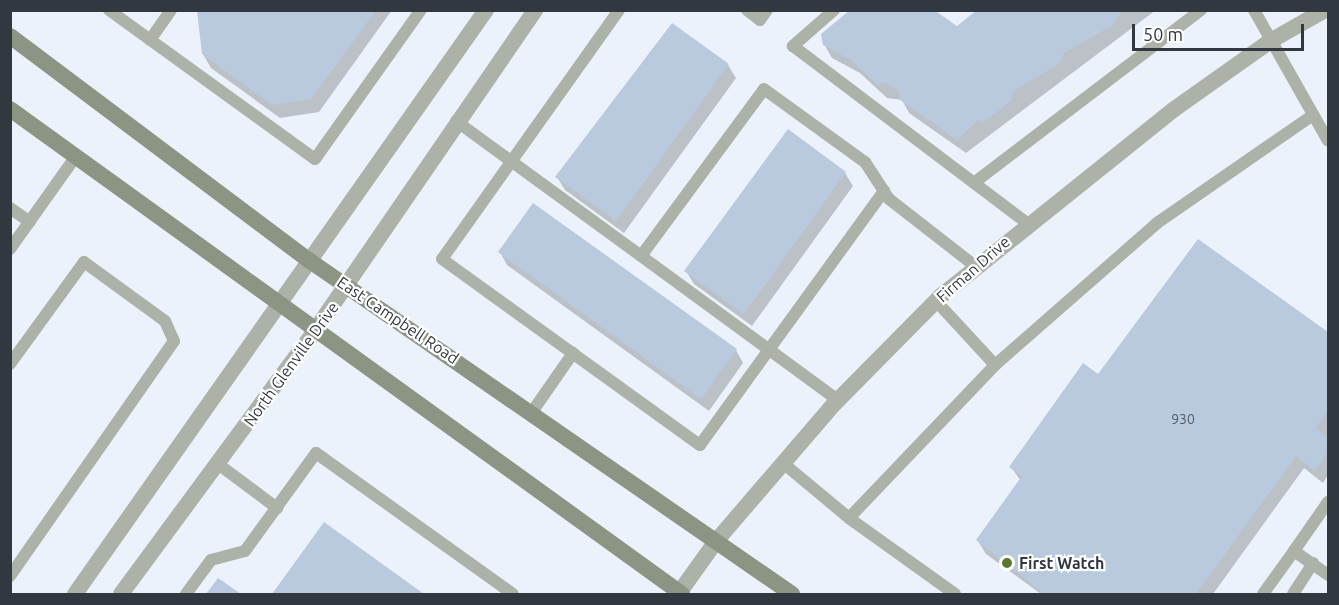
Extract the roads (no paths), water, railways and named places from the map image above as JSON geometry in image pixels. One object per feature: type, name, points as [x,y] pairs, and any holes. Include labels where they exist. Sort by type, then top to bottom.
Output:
[{"type":"main road","name":"East Campbell Road","points":[[10,36],[310,261],[532,412],[792,594]]},
{"type":"main road","points":[[10,109],[314,332],[681,593]]},
{"type":"street","points":[[75,594],[486,10]]},
{"type":"street","name":"North Glenville Drive","points":[[121,594],[348,285],[456,121],[535,10]]},
{"type":"street","name":"Firman Drive","points":[[681,593],[717,540],[838,400],[936,301],[1027,223],[1272,40],[1325,10]]},
{"type":"lane","points":[[109,10],[315,159],[421,10]]},
{"type":"lane","points":[[150,40],[171,10]]},
{"type":"lane","points":[[619,10],[442,260],[700,445],[884,191]]},
{"type":"lane","points":[[747,10],[760,20],[767,10]]},
{"type":"lane","points":[[834,10],[793,46],[1027,223]]},
{"type":"lane","points":[[975,183],[1201,10]]},
{"type":"lane","points":[[1254,10],[1329,141]]},
{"type":"lane","points":[[641,256],[764,89],[865,162],[884,191],[975,266]]},
{"type":"lane","points":[[849,518],[995,365],[1157,223],[1313,115]]},
{"type":"lane","points":[[456,121],[838,400]]},
{"type":"lane","points":[[10,249],[76,156]]},
{"type":"lane","points":[[10,208],[30,222]]},
{"type":"lane","points":[[10,364],[84,262],[165,321],[174,341],[10,576]]},
{"type":"lane","points":[[936,301],[995,365]]},
{"type":"lane","points":[[532,412],[573,353]]},
{"type":"lane","points":[[186,594],[211,560],[245,551],[316,453],[513,594]]},
{"type":"lane","points":[[218,464],[277,508]]},
{"type":"lane","points":[[783,464],[849,518],[955,594]]},
{"type":"lane","points":[[1263,594],[1329,502]]},
{"type":"lane","points":[[1294,551],[1329,575]]},
{"type":"lane","points":[[1293,594],[1312,563]]},
{"type":"place","name":"First Watch","points":[[1007,563]]}]
